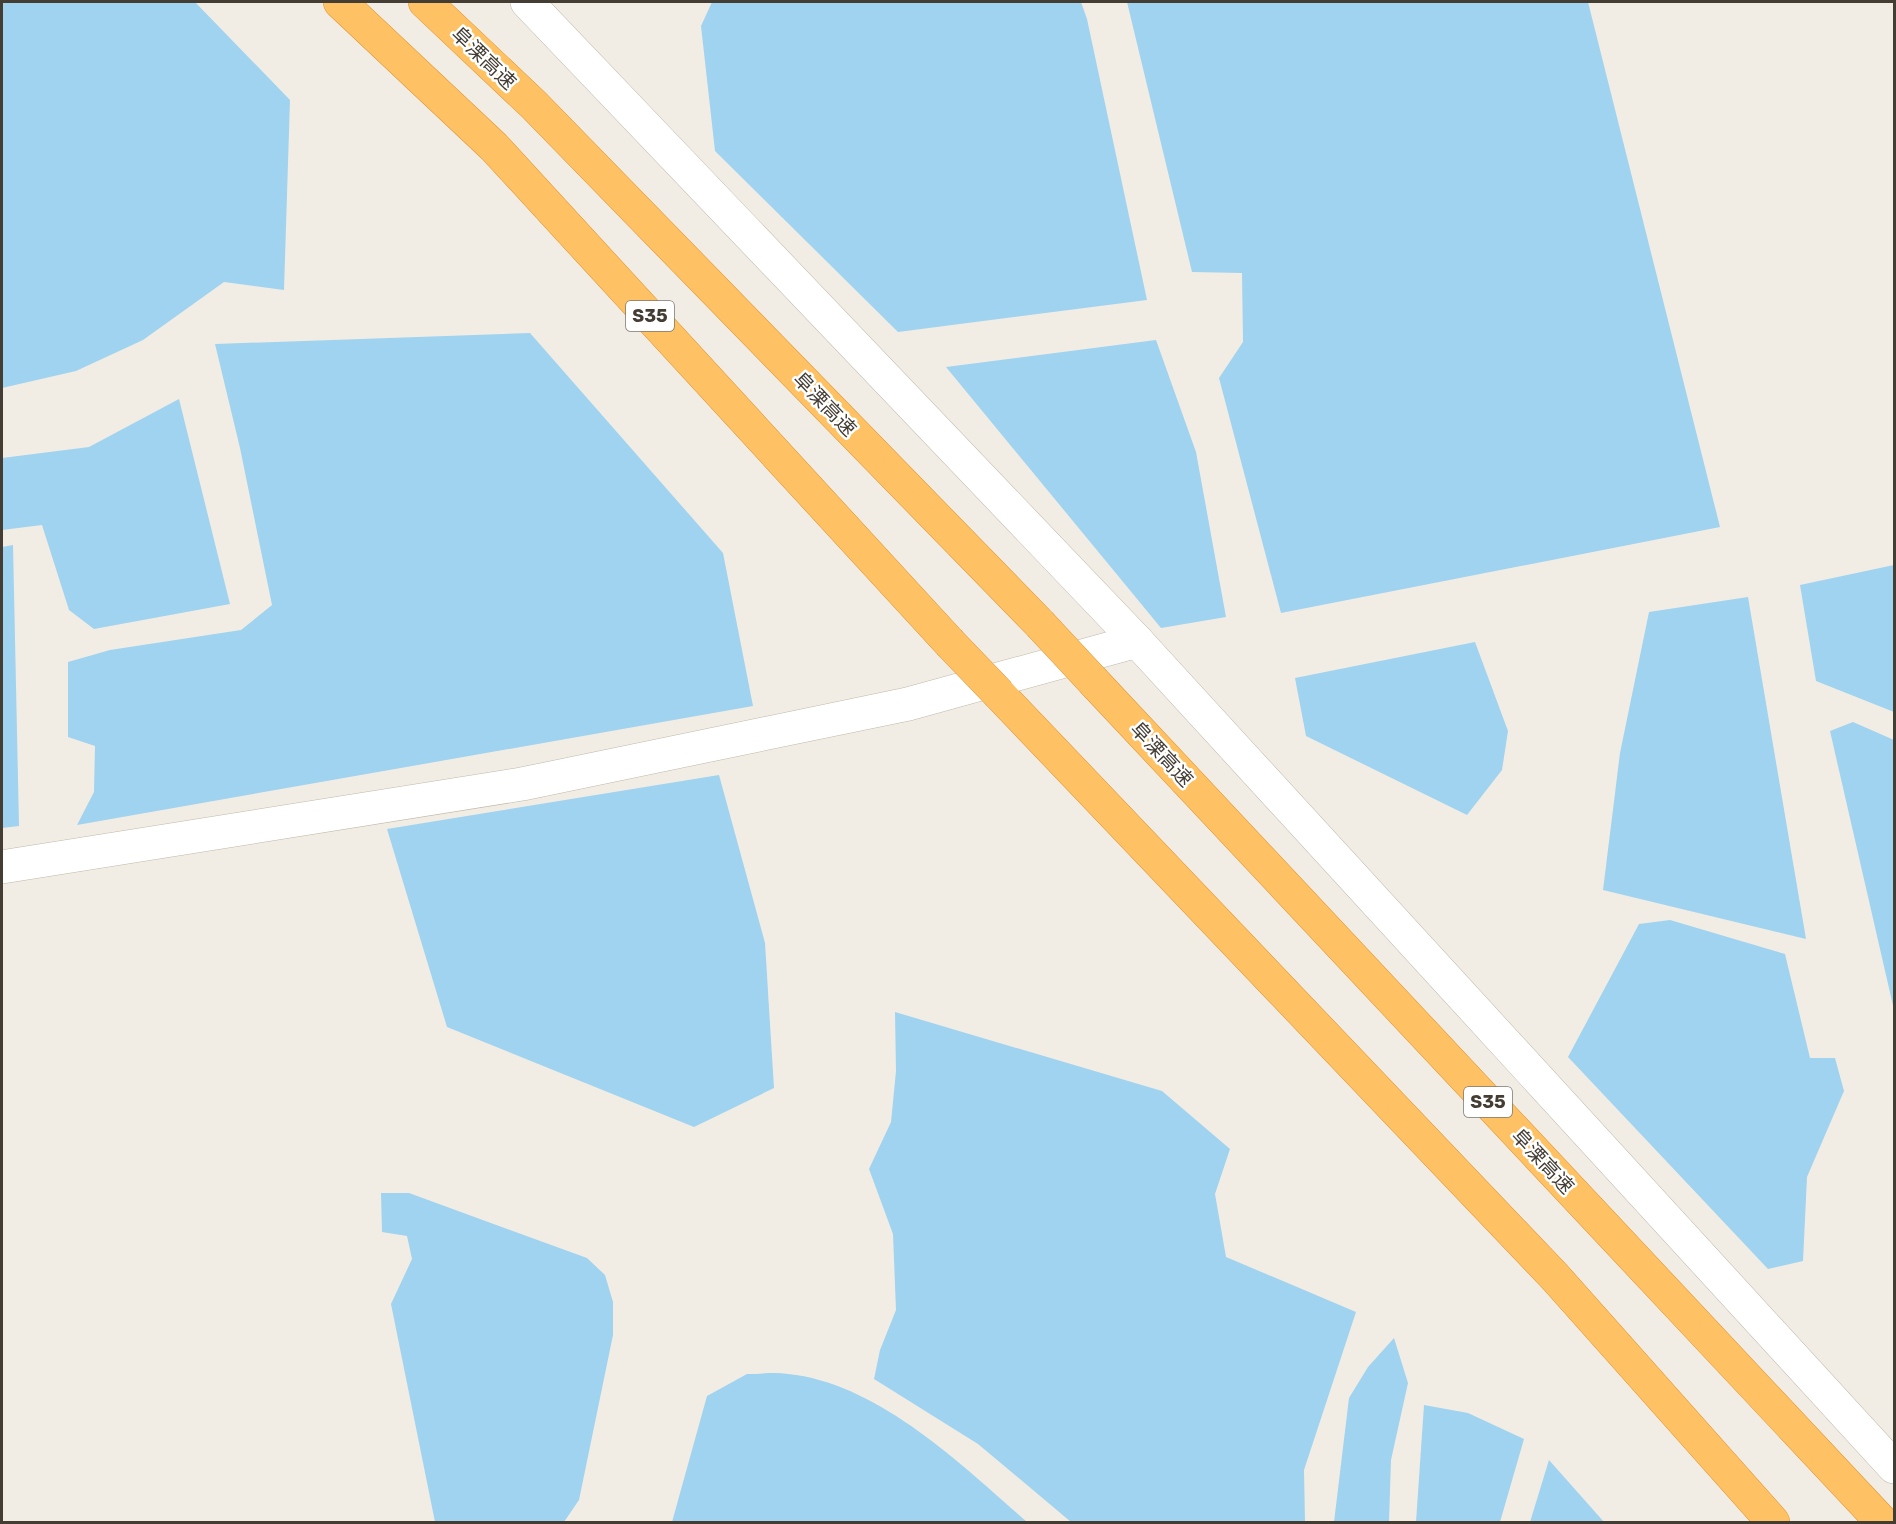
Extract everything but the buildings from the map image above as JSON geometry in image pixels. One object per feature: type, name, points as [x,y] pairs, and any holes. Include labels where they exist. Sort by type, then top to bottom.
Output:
[{"type":"highway","name":"S35","points":[[340,2],[494,147],[949,642],[1555,1277],[1773,1522]]},
{"type":"highway","name":"阜溧高速","points":[[425,2],[542,114],[1040,624],[1882,1522]]},
{"type":"street","points":[[527,2],[1137,641],[1894,1467]]},
{"type":"street","points":[[2,867],[522,784],[908,704],[1137,641]]},
{"type":"water","points":[[2,2],[195,2],[290,100],[284,290],[224,282],[143,340],[76,371],[2,388]]},
{"type":"water","points":[[712,2],[1081,2],[1087,19],[1147,300],[898,332],[715,151],[701,26]]},
{"type":"water","points":[[1127,2],[1588,2],[1720,527],[1281,613],[1219,378],[1243,342],[1242,273],[1192,272]]},
{"type":"water","points":[[530,333],[723,553],[753,706],[77,825],[94,792],[95,746],[68,737],[68,662],[110,650],[241,630],[272,605],[240,448],[215,344]]},
{"type":"water","points":[[1156,340],[1196,452],[1226,617],[1161,628],[946,367]]},
{"type":"water","points":[[179,399],[230,604],[94,629],[69,610],[42,525],[2,530],[2,458],[89,447]]},
{"type":"water","points":[[13,545],[19,826],[2,828],[2,547]]},
{"type":"water","points":[[1894,565],[1894,712],[1816,681],[1800,585]]},
{"type":"water","points":[[1748,597],[1806,939],[1603,890],[1620,753],[1649,612]]},
{"type":"water","points":[[1475,642],[1508,731],[1502,770],[1467,815],[1306,736],[1295,678]]},
{"type":"water","points":[[1853,722],[1894,740],[1894,1010],[1830,731]]},
{"type":"water","points":[[719,775],[765,943],[774,1088],[694,1127],[447,1027],[387,829]]},
{"type":"water","points":[[1670,920],[1785,954],[1810,1058],[1835,1058],[1844,1091],[1807,1177],[1803,1261],[1768,1269],[1568,1057],[1639,924]]},
{"type":"water","points":[[895,1012],[1162,1091],[1230,1149],[1215,1194],[1226,1257],[1356,1312],[1304,1470],[1305,1522],[1071,1522],[978,1444],[874,1379],[880,1350],[896,1310],[893,1234],[869,1169],[891,1122],[896,1071]]},
{"type":"water","points":[[381,1193],[409,1193],[587,1258],[605,1275],[613,1302],[613,1335],[579,1500],[564,1522],[435,1522],[391,1304],[412,1259],[407,1236],[382,1232]]},
{"type":"water","points":[[1394,1338],[1408,1383],[1391,1460],[1389,1522],[1334,1522],[1349,1398],[1368,1367]]},
{"type":"water","points":[[747,1374],[788,1374],[821,1381],[854,1393],[886,1410],[947,1452],[1027,1522],[672,1522],[707,1396]]},
{"type":"water","points":[[1424,1405],[1468,1413],[1524,1439],[1500,1522],[1416,1522]]},
{"type":"water","points":[[1549,1460],[1604,1522],[1530,1522]]}]
